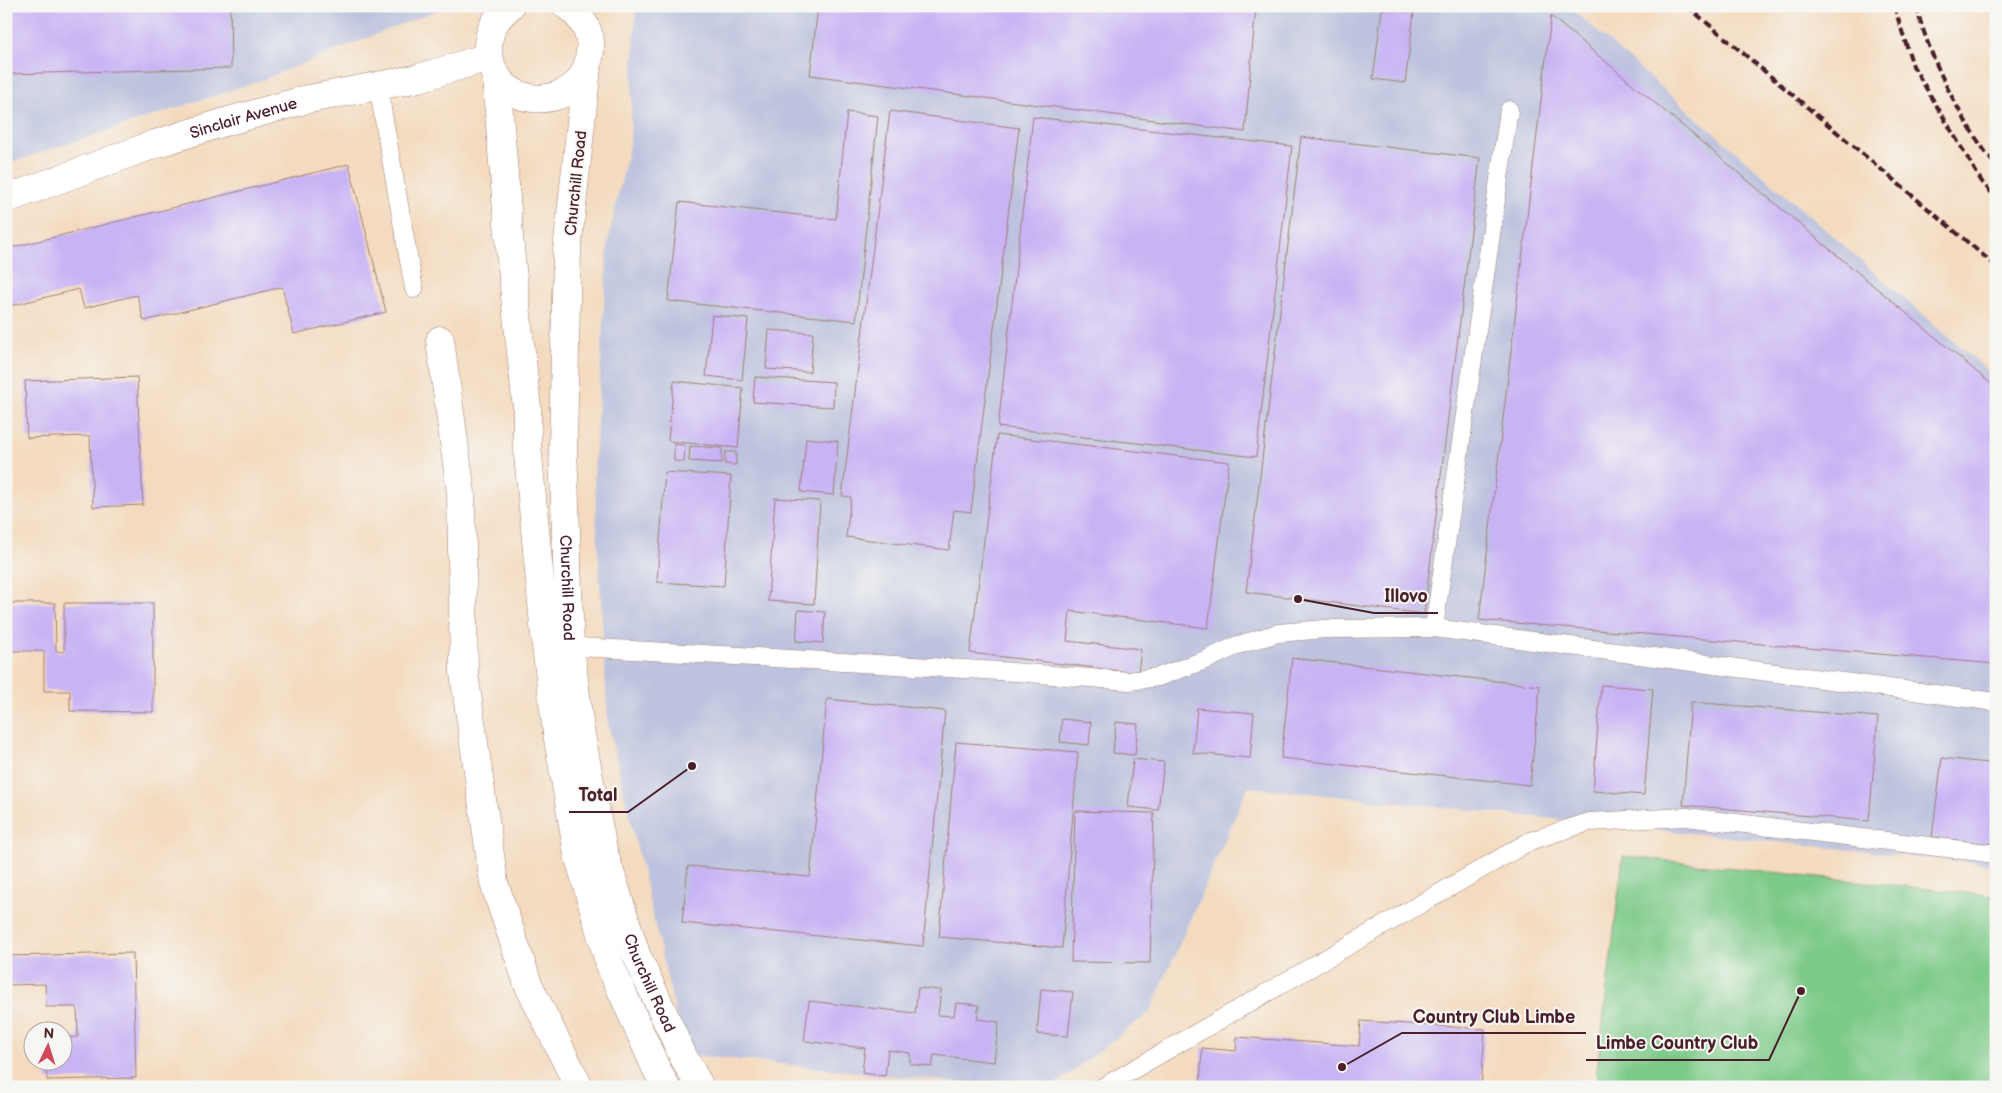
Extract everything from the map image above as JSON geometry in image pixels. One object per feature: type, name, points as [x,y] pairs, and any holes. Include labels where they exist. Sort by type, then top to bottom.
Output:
[{"type":"main road","name":"Churchill Road","points":[[510,6],[500,14],[486,17],[487,42],[492,67],[527,408],[527,444],[558,646],[580,730],[603,850],[636,954],[683,1056],[700,1087]]},
{"type":"main road","name":"Churchill Road","points":[[573,8],[587,28],[591,48],[587,68],[568,251],[557,732],[578,854],[610,965],[666,1087]]},
{"type":"main road","points":[[492,67],[509,90],[526,98],[544,99],[562,94],[577,83],[587,68]]},
{"type":"main road","name":"Sinclair Avenue","points":[[6,198],[155,144],[304,100],[419,78],[492,67]]},
{"type":"main road","points":[[440,340],[461,494],[464,673],[494,883],[528,984],[580,1087]]},
{"type":"lane","points":[[378,86],[414,289]]},
{"type":"lane","points":[[1434,628],[1509,110]]},
{"type":"lane","points":[[558,646],[1000,671],[1129,681],[1158,677],[1208,659],[1238,645],[1278,633],[1325,629],[1434,628],[1996,702]]},
{"type":"lane","points":[[1103,1087],[1530,841],[1589,822],[1686,817],[1996,854]]},
{"type":"shaded area","points":[[6,6],[447,6],[262,80],[6,164]]},
{"type":"shaded area","points":[[636,6],[1568,6],[1996,378],[1996,865],[1248,787],[1150,1012],[1052,1087],[1000,1087],[685,1054],[608,724],[594,474],[608,242],[630,141]]},
{"type":"green space","points":[[1623,856],[1996,896],[1996,1087],[1595,1087]]},
{"type":"building","points":[[6,6],[230,6],[231,68],[6,74]]},
{"type":"building","points":[[818,6],[1256,6],[1245,132],[810,75]]},
{"type":"building","points":[[1382,9],[1414,13],[1405,83],[1373,79]]},
{"type":"building","points":[[1551,16],[1996,388],[1996,664],[1479,620]]},
{"type":"building","points":[[890,111],[1019,128],[971,512],[954,510],[949,550],[846,537],[851,497],[842,496]]},
{"type":"building","points":[[847,112],[878,116],[856,321],[668,301],[679,202],[836,219]]},
{"type":"building","points":[[1033,117],[1292,146],[1256,457],[998,427]]},
{"type":"building","points":[[1301,137],[1480,158],[1424,614],[1246,592]]},
{"type":"building","points":[[349,164],[386,312],[294,334],[282,287],[144,321],[137,295],[84,308],[79,289],[6,307],[6,249]]},
{"type":"building","points":[[712,315],[748,319],[742,380],[706,376]]},
{"type":"building","points":[[769,330],[813,333],[810,372],[766,369]]},
{"type":"building","points":[[137,377],[143,505],[93,507],[90,436],[27,438],[25,381]]},
{"type":"building","points":[[755,377],[834,382],[833,407],[753,402]]},
{"type":"building","points":[[674,381],[743,388],[738,448],[668,441]]},
{"type":"building","points":[[997,435],[1229,462],[1208,628],[1070,611],[1067,641],[1141,649],[1138,673],[970,653]]},
{"type":"building","points":[[806,438],[838,441],[834,495],[801,492]]},
{"type":"building","points":[[674,444],[685,445],[684,462],[674,461]]},
{"type":"building","points":[[690,446],[722,448],[722,463],[689,461]]},
{"type":"building","points":[[725,452],[736,452],[736,465],[725,464]]},
{"type":"building","points":[[665,472],[731,476],[724,586],[657,582]]},
{"type":"building","points":[[775,498],[820,501],[814,604],[768,601]]},
{"type":"building","points":[[6,603],[55,603],[56,651],[64,652],[64,603],[153,603],[153,712],[70,711],[70,691],[44,691],[44,651],[6,651]]},
{"type":"building","points":[[798,610],[825,612],[823,643],[796,641]]},
{"type":"building","points":[[1292,658],[1540,686],[1530,785],[1281,758]]},
{"type":"building","points":[[1601,685],[1653,689],[1644,795],[1593,791]]},
{"type":"building","points":[[827,699],[945,711],[923,946],[682,923],[688,866],[810,877]]},
{"type":"building","points":[[1691,702],[1878,717],[1869,821],[1683,805]]},
{"type":"building","points":[[1197,708],[1254,713],[1250,758],[1193,753]]},
{"type":"building","points":[[1062,719],[1091,722],[1089,745],[1060,742]]},
{"type":"building","points":[[1116,722],[1138,724],[1135,755],[1113,753]]},
{"type":"building","points":[[956,742],[1078,752],[1062,948],[939,937]]},
{"type":"building","points":[[1942,758],[1996,764],[1996,845],[1932,837]]},
{"type":"building","points":[[1133,759],[1164,762],[1158,810],[1128,807]]},
{"type":"building","points":[[1075,811],[1154,813],[1150,963],[1071,962]]},
{"type":"building","points":[[133,953],[136,1078],[47,1080],[46,1070],[72,1070],[72,1037],[78,1037],[77,1007],[46,1007],[45,984],[6,985],[6,956]]},
{"type":"building","points":[[918,988],[941,990],[938,1015],[954,1016],[956,1003],[979,1005],[977,1019],[999,1022],[994,1062],[934,1055],[932,1067],[910,1064],[910,1053],[888,1050],[885,1076],[862,1073],[865,1048],[804,1041],[809,1001],[915,1013]]},
{"type":"building","points":[[1041,989],[1073,992],[1068,1036],[1037,1034]]},
{"type":"building","points":[[1361,1021],[1485,1029],[1481,1087],[1181,1087],[1181,1084],[1200,1085],[1202,1048],[1236,1051],[1237,1037],[1359,1046]]},
{"type":"railway","points":[[1687,6],[1996,266]]},
{"type":"railway","points":[[1894,6],[1913,66],[1982,182],[1996,198]]},
{"type":"railway","points":[[1916,6],[1922,27],[1948,90],[1971,130],[1996,166]]},
{"type":"place","name":"Illovo","points":[[1298,599]]},
{"type":"place","name":"Total","points":[[692,766]]},
{"type":"place","name":"Limbe Country Club","points":[[1801,991]]},
{"type":"place","name":"Country Club Limbe","points":[[1342,1067]]}]
